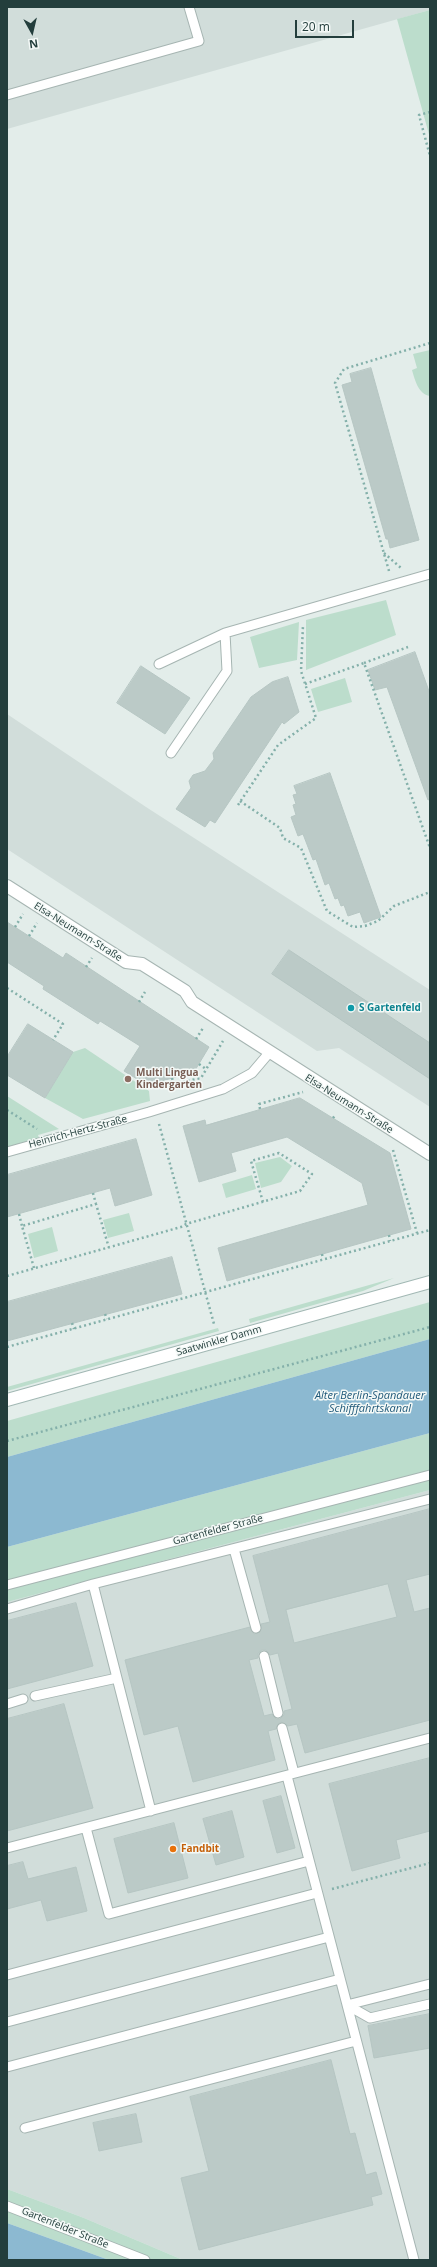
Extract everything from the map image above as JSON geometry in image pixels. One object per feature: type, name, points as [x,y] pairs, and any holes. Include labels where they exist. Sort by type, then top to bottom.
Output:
[{"type":"street","name":"Elsa-Neumann-Straße","points":[[7,886],[126,962],[142,964],[185,991],[192,1002],[268,1053],[430,1154]]},
{"type":"street","name":"Saatwinkler Damm","points":[[7,1400],[430,1282]]},
{"type":"lane","points":[[7,95],[199,41],[190,7]]},
{"type":"lane","points":[[159,664],[225,632],[430,574]]},
{"type":"lane","points":[[171,753],[227,671],[225,632]]},
{"type":"lane","points":[[152,1112],[223,1089],[252,1073],[268,1053]]},
{"type":"lane","name":"Heinrich-Hertz-Straße","points":[[7,1152],[152,1112]]},
{"type":"lane","name":"Gartenfelder Straße","points":[[7,1585],[430,1475]]},
{"type":"lane","points":[[7,1608],[93,1584],[430,1499]]},
{"type":"lane","points":[[234,1548],[256,1628]]},
{"type":"lane","points":[[93,1584],[151,1811]]},
{"type":"lane","points":[[264,1656],[278,1713]]},
{"type":"lane","points":[[35,1696],[117,1678]]},
{"type":"lane","points":[[7,1704],[23,1699]]},
{"type":"lane","points":[[282,1728],[290,1774],[309,1861],[414,2260]]},
{"type":"lane","points":[[7,1848],[430,1738]]},
{"type":"lane","points":[[86,1828],[109,1914],[309,1861]]},
{"type":"lane","points":[[7,1974],[317,1893]]},
{"type":"lane","points":[[7,2022],[329,1937]]},
{"type":"lane","points":[[7,2067],[340,1979]]},
{"type":"lane","points":[[347,2005],[430,1984]]},
{"type":"lane","points":[[347,2005],[370,2018],[430,2004]]},
{"type":"lane","points":[[25,2128],[356,2041]]},
{"type":"lane","name":"Gartenfelder Straße","points":[[7,2206],[145,2260]]},
{"type":"path","points":[[430,112],[418,115],[430,156]]},
{"type":"path","points":[[393,585],[335,383],[344,369],[430,343]]},
{"type":"path","points":[[384,552],[413,579]]},
{"type":"path","points":[[238,805],[278,745],[316,718],[301,671],[304,610]]},
{"type":"path","points":[[305,684],[408,647]]},
{"type":"path","points":[[364,663],[430,848]]},
{"type":"path","points":[[240,801],[280,828],[283,838],[301,848],[327,911],[353,927],[365,926],[378,921],[394,906],[430,892]]},
{"type":"path","points":[[29,936],[38,923]]},
{"type":"path","points":[[86,967],[92,958]]},
{"type":"path","points":[[7,988],[63,1024],[53,1040]]},
{"type":"path","points":[[139,1002],[145,992]]},
{"type":"path","points":[[196,1039],[203,1027]]},
{"type":"path","points":[[173,1084],[200,1078],[224,1040]]},
{"type":"path","points":[[199,1064],[206,1069]]},
{"type":"path","points":[[260,1109],[259,1104],[303,1092]]},
{"type":"path","points":[[7,1110],[44,1134],[46,1141]]},
{"type":"path","points":[[152,1112],[214,1324]]},
{"type":"path","points":[[333,1118],[336,1114]]},
{"type":"path","points":[[393,1150],[417,1233]]},
{"type":"path","points":[[7,1276],[181,1228],[186,1224],[263,1202],[300,1191],[312,1174],[279,1153],[251,1161],[263,1202]]},
{"type":"path","points":[[93,1193],[109,1248]]},
{"type":"path","points":[[22,1226],[96,1204]]},
{"type":"path","points":[[19,1214],[34,1268]]},
{"type":"path","points":[[7,1347],[430,1230]]},
{"type":"path","points":[[389,1235],[390,1241]]},
{"type":"path","points":[[322,1254],[323,1260]]},
{"type":"path","points":[[105,1314],[106,1319]]},
{"type":"path","points":[[72,1323],[74,1329]]},
{"type":"path","points":[[7,1440],[430,1327]]},
{"type":"path","points":[[317,1893],[430,1863]]},
{"type":"shaded area","points":[[7,7],[430,7],[430,10],[7,129]]},
{"type":"shaded area","points":[[7,714],[146,807],[430,990],[430,1107],[339,1048],[317,1051],[7,849]]},
{"type":"shaded area","points":[[430,1490],[430,2260],[183,2260],[84,2218],[7,2189],[7,1602]]},
{"type":"green space","points":[[430,10],[430,138],[397,19]]},
{"type":"green space","points":[[430,350],[430,396],[426,395],[420,390],[412,370],[417,368],[413,354]]},
{"type":"green space","points":[[386,600],[396,635],[306,670],[306,620]]},
{"type":"green space","points":[[299,622],[297,660],[259,668],[250,637]]},
{"type":"green space","points":[[345,678],[352,702],[318,712],[311,689]]},
{"type":"green space","name":"Multi Lingua Kindergarten","points":[[85,1048],[149,1091],[150,1101],[83,1119],[45,1098],[73,1052]]},
{"type":"green space","points":[[7,1096],[59,1129],[38,1135],[39,1138],[7,1147]]},
{"type":"green space","points":[[280,1157],[292,1166],[281,1182],[261,1188],[255,1163]]},
{"type":"green space","points":[[252,1175],[256,1189],[226,1198],[222,1184]]},
{"type":"green space","points":[[129,1213],[134,1231],[108,1238],[103,1220]]},
{"type":"green space","points":[[52,1227],[58,1251],[34,1258],[28,1234]]},
{"type":"green space","points":[[394,1278],[363,1291],[250,1323],[249,1319]]},
{"type":"green space","points":[[430,1302],[430,1339],[7,1457],[7,1421]]},
{"type":"green space","points":[[218,1328],[219,1331],[7,1391],[7,1387]]},
{"type":"green space","points":[[430,1433],[430,1490],[7,1602],[7,1547]]},
{"type":"green space","points":[[7,2189],[84,2218],[183,2260],[109,2260],[7,2223]]},
{"type":"water","name":"Alter Berlin-Spandauer Schifffahrtskanal","points":[[430,1339],[430,1433],[7,1547],[7,1457]]},
{"type":"water","points":[[7,2223],[109,2260],[7,2260]]},
{"type":"building","points":[[371,368],[419,540],[390,548],[388,539],[386,539],[342,385],[352,382],[350,374]]},
{"type":"building","points":[[415,652],[430,694],[430,799],[428,800],[387,687],[375,690],[368,670]]},
{"type":"building","points":[[141,666],[190,698],[165,734],[117,703]]},
{"type":"building","points":[[288,677],[299,712],[284,724],[282,722],[215,823],[210,820],[205,827],[176,809],[191,788],[189,781],[193,775],[205,771],[214,759],[213,753],[251,697],[272,682]]},
{"type":"building","points":[[330,773],[381,917],[364,923],[360,912],[348,916],[344,905],[341,906],[338,898],[335,899],[329,883],[325,885],[316,859],[313,860],[303,834],[298,836],[291,817],[296,815],[293,805],[296,804],[293,795],[297,794],[294,786]]},
{"type":"building","points":[[7,922],[63,958],[66,953],[209,1047],[194,1072],[147,1085],[124,1071],[140,1046],[100,1021],[98,1024],[43,989],[44,986],[7,962]]},
{"type":"building","name":"S Gartenfeld","points":[[289,950],[430,1043],[430,1079],[272,974]]},
{"type":"building","points":[[28,1024],[73,1052],[45,1098],[7,1075],[7,1057]]},
{"type":"building","points":[[300,1098],[390,1153],[411,1229],[227,1281],[218,1248],[368,1205],[362,1183],[287,1137],[231,1153],[236,1171],[199,1182],[183,1126],[205,1120],[206,1125]]},
{"type":"building","points":[[136,1139],[152,1195],[115,1206],[110,1188],[7,1217],[7,1175]]},
{"type":"building","points":[[172,1257],[182,1294],[7,1341],[7,1302]]},
{"type":"building","points":[[430,1509],[430,1574],[406,1580],[414,1612],[430,1608],[430,1720],[305,1753],[297,1724],[288,1726],[281,1722],[278,1724],[276,1729],[268,1731],[275,1760],[193,1782],[178,1726],[144,1735],[125,1660],[250,1627],[254,1634],[260,1632],[261,1624],[270,1622],[253,1556]],"holes":[[[388,1584],[397,1617],[294,1643],[286,1610]],[[262,1650],[266,1650],[270,1655],[278,1653],[292,1709],[284,1711],[284,1715],[280,1719],[276,1719],[272,1714],[264,1716],[249,1660],[258,1658],[258,1654]]]},
{"type":"building","points":[[76,1603],[93,1666],[7,1689],[7,1621]]},
{"type":"building","points":[[64,1704],[93,1808],[7,1831],[7,1719]]},
{"type":"building","points":[[430,1758],[430,1831],[396,1840],[400,1858],[352,1871],[329,1784]]},
{"type":"building","points":[[281,1796],[295,1848],[277,1853],[263,1801]]},
{"type":"building","points":[[232,1811],[244,1857],[216,1865],[203,1819]]},
{"type":"building","points":[[174,1823],[188,1878],[128,1893],[114,1839]]},
{"type":"building","points":[[23,1862],[28,1879],[76,1867],[87,1911],[47,1921],[41,1900],[7,1909],[7,1866]]},
{"type":"building","points":[[430,2014],[430,2048],[374,2058],[368,2026]]},
{"type":"building","points":[[331,2060],[350,2134],[355,2133],[366,2175],[376,2172],[382,2194],[371,2197],[373,2205],[199,2250],[181,2178],[209,2171],[190,2097]]},
{"type":"building","points":[[136,2114],[142,2142],[99,2151],[93,2123]]},
{"type":"place","name":"S Gartenfeld","points":[[351,1008]]},
{"type":"place","name":"Multi Lingua Kindergarten","points":[[128,1079]]},
{"type":"place","name":"Fandbit","points":[[173,1849]]}]
